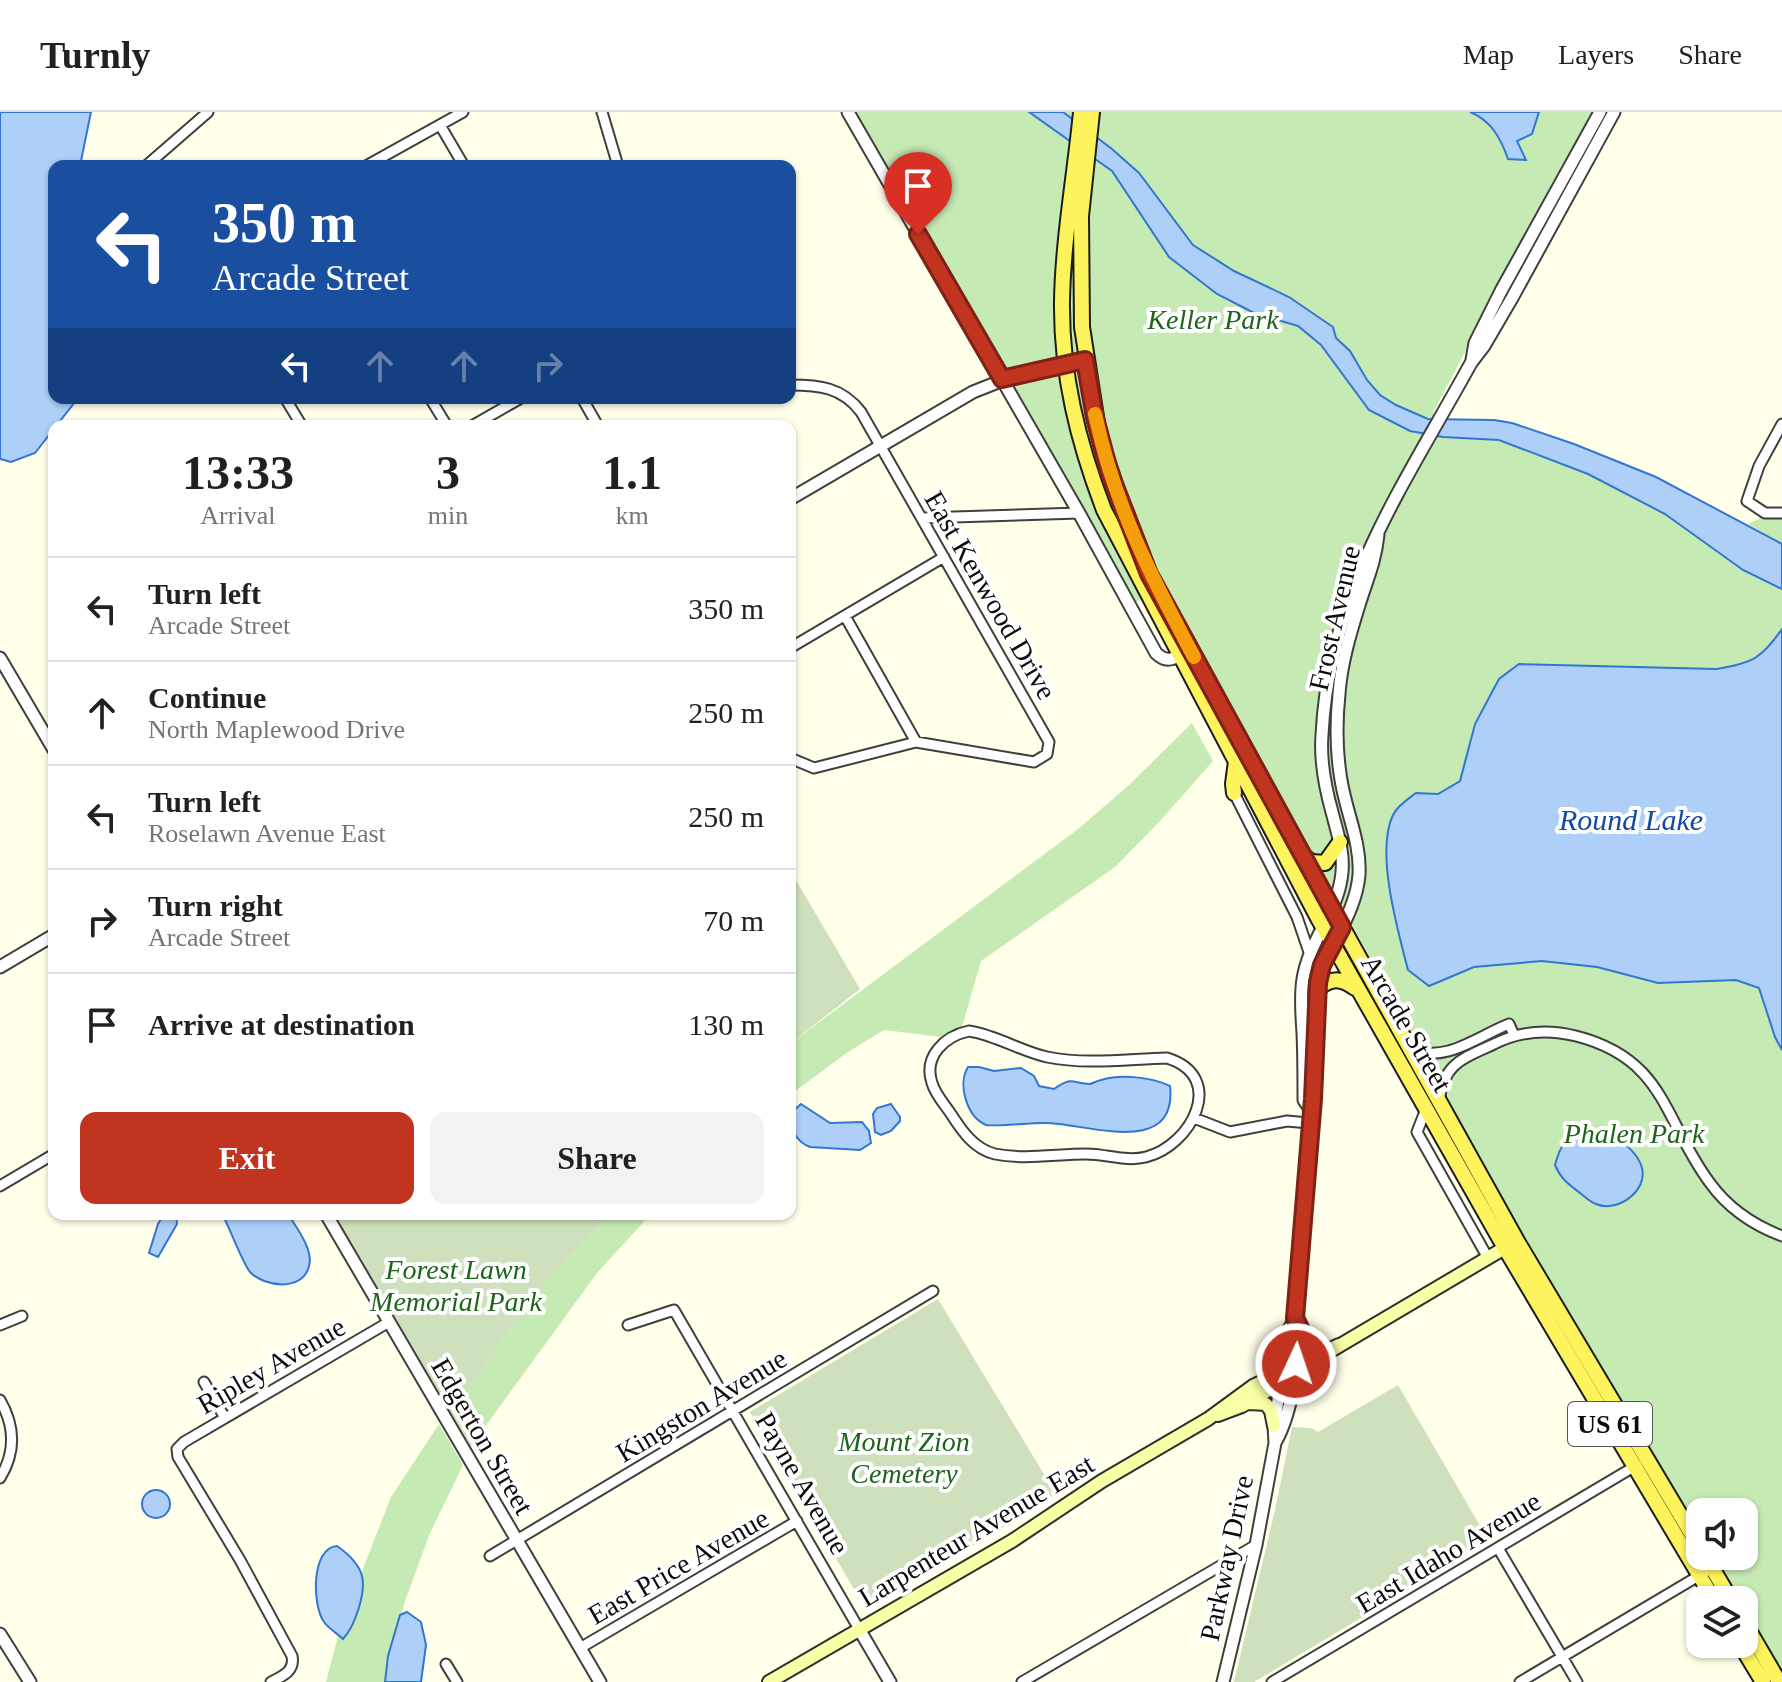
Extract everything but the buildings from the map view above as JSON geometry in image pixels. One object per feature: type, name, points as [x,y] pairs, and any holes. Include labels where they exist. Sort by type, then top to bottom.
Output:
[{"type":"main road","name":"US 61","points":[[1081,112],[1079,253],[1085,360],[1099,436],[1121,506],[1186,652]]},
{"type":"main road","name":"US 61","points":[[1092,112],[1063,276],[1065,363],[1080,443],[1104,510],[1186,652]]},
{"type":"main road","name":"Arcade Street","points":[[1186,652],[1332,944],[1432,1105],[1511,1244],[1686,1536]]},
{"type":"main road","name":"Arcade Street","points":[[1237,753],[1302,855],[1409,1047],[1432,1105]]},
{"type":"main road","points":[[1234,793],[1237,753]]},
{"type":"main road","points":[[1302,855],[1312,862],[1325,863],[1340,842]]},
{"type":"main road","points":[[1317,989],[1333,979],[1343,980],[1359,991]]},
{"type":"main road","name":"Larpenteur Avenue East","points":[[769,1682],[983,1559],[1102,1481],[1208,1419],[1236,1396],[1289,1373],[1511,1244]]},
{"type":"main road","name":"Larpenteur Avenue East","points":[[1208,1419],[1242,1406],[1289,1373]]},
{"type":"main road","points":[[1242,1406],[1256,1402],[1266,1404],[1274,1426]]},
{"type":"main road","name":"Arcade Street","points":[[1641,1463],[1686,1528]]},
{"type":"main road","name":"Arcade Street","points":[[1707,1570],[1720,1586]]},
{"type":"main road","points":[[1758,1652],[1772,1681]]},
{"type":"main road","points":[[1752,1658],[1772,1681]]},
{"type":"street","points":[[153,160],[208,112]]},
{"type":"street","points":[[377,160],[463,112]]},
{"type":"street","points":[[602,112],[616,160]]},
{"type":"street","points":[[848,112],[1156,653],[1162,659],[1171,660],[1186,652]]},
{"type":"street","name":"Frost Avenue","points":[[1471,363],[1475,343],[1501,291],[1600,112]]},
{"type":"street","name":"Frost Avenue","points":[[1324,928],[1333,911],[1342,871],[1340,842],[1324,776],[1321,738],[1332,653],[1349,595],[1366,554],[1421,453],[1471,363],[1512,298],[1614,112]]},
{"type":"street","points":[[440,125],[460,160]]},
{"type":"street","points":[[796,495],[973,392],[1002,379],[1085,360]]},
{"type":"street","name":"East Kenwood Drive","points":[[796,385],[824,386],[841,393],[855,405],[1047,737],[1049,749],[1045,757],[1034,762],[916,742]]},
{"type":"street","points":[[482,420],[510,404]]},
{"type":"street","points":[[1782,424],[1759,466],[1747,501],[1765,513],[1782,513]]},
{"type":"street","points":[[922,518],[1079,513]]},
{"type":"street","name":"Frost Avenue","points":[[1332,944],[1342,927],[1359,880],[1360,860],[1341,782],[1336,737],[1339,692],[1346,649],[1376,559],[1378,535]]},
{"type":"street","points":[[796,645],[944,557]]},
{"type":"street","points":[[796,760],[814,768],[916,742],[845,616]]},
{"type":"street","points":[[0,658],[48,740]]},
{"type":"street","points":[[1234,793],[1297,917],[1310,955]]},
{"type":"street","name":"Parkway Drive","points":[[1310,1109],[1304,1100],[1303,979],[1310,955],[1324,928]]},
{"type":"street","points":[[0,967],[48,939]]},
{"type":"street","name":"Parkway Drive","points":[[1223,1682],[1256,1545],[1275,1443],[1274,1426],[1300,1328],[1295,1318],[1317,989],[1322,965],[1332,944]]},
{"type":"street","points":[[1409,1047],[1430,1055],[1457,1048],[1509,1024],[1514,1035]]},
{"type":"street","points":[[969,1031],[983,1033],[1033,1054],[1069,1060],[1167,1058],[1186,1068],[1198,1085],[1199,1107],[1194,1118],[1164,1149],[1149,1156],[1132,1159],[1090,1154],[995,1154],[983,1149],[963,1133],[931,1082],[932,1059],[946,1040],[969,1031]]},
{"type":"street","points":[[1488,1258],[1417,1132],[1445,1074],[1478,1052],[1514,1035],[1533,1032],[1562,1032],[1610,1047],[1631,1061],[1651,1080],[1709,1182],[1729,1205],[1748,1220],[1782,1236]]},
{"type":"street","points":[[1472,1041],[1478,1052]]},
{"type":"street","points":[[1457,1048],[1463,1060]]},
{"type":"street","points":[[1194,1118],[1230,1132],[1287,1121],[1309,1123]]},
{"type":"street","points":[[0,1186],[48,1158]]},
{"type":"street","name":"Edgerton Street","points":[[330,1220],[600,1682]]},
{"type":"street","name":"Kingston Avenue","points":[[490,1556],[933,1291]]},
{"type":"street","name":"Payne Avenue","points":[[628,1325],[674,1310],[890,1682]]},
{"type":"street","points":[[0,1325],[22,1316]]},
{"type":"street","name":"Ripley Avenue","points":[[271,1682],[292,1666],[292,1656],[240,1560],[178,1457],[177,1449],[389,1322]]},
{"type":"street","name":"Parkway Drive","points":[[1275,1443],[1284,1427],[1289,1373]]},
{"type":"street","points":[[204,1382],[225,1418]]},
{"type":"street","points":[[0,1478],[9,1460],[13,1438],[2,1404]]},
{"type":"street","name":"East Idaho Avenue","points":[[1272,1682],[1641,1463]]},
{"type":"street","name":"East Price Avenue","points":[[580,1648],[797,1521]]},
{"type":"street","points":[[1022,1682],[1256,1545]]},
{"type":"street","points":[[1498,1548],[1577,1682]]},
{"type":"street","points":[[1520,1682],[1700,1570]]},
{"type":"street","points":[[0,1634],[30,1682]]},
{"type":"street","points":[[446,1664],[457,1682]]},
{"type":"green space","points":[[854,112],[1029,112],[1069,139],[1071,120],[1063,112],[1597,112],[1566,160],[1433,413],[1452,438],[1499,440],[1588,474],[1665,514],[1743,570],[1782,589],[1782,629],[1771,646],[1756,658],[1717,669],[1519,665],[1475,724],[1460,781],[1438,794],[1416,793],[1408,970],[1427,986],[1474,967],[1542,961],[1597,967],[1658,983],[1736,980],[1759,988],[1782,985],[1782,1676],[1758,1636],[1758,1586],[1729,1586],[1719,1570],[1758,1570],[1758,1498],[1686,1498],[1686,1513],[1526,1242],[1167,587],[1136,602]]},
{"type":"green space","points":[[1782,508],[1782,544],[1748,524]]},
{"type":"green space","points":[[1192,723],[1213,761],[1115,867],[981,961],[962,1027],[942,1037],[884,1030],[796,1091],[796,1040],[1078,829],[1128,786]]},
{"type":"green space","points":[[796,880],[860,989],[796,1039]]},
{"type":"green space","name":"Forest Lawn Memorial Park","points":[[338,1220],[605,1220],[553,1275],[503,1339],[452,1414]]},
{"type":"green space","points":[[605,1220],[646,1220],[597,1273],[471,1446],[452,1414],[503,1339],[553,1275]]},
{"type":"green space","name":"Mount Zion Cemetery","points":[[938,1299],[1056,1494],[967,1550],[865,1608],[750,1412]]},
{"type":"green space","points":[[1398,1385],[1489,1541],[1254,1682],[1234,1682],[1292,1427],[1311,1428],[1318,1432]]},
{"type":"green space","points":[[439,1424],[463,1465],[430,1533],[404,1604],[385,1682],[326,1682],[341,1625],[391,1497]]},
{"type":"water","points":[[0,112],[91,112],[81,160],[48,160],[48,404],[73,404],[61,420],[48,420],[48,436],[35,453],[11,462],[0,459]]},
{"type":"water","points":[[1029,112],[1063,112],[1139,173],[1193,245],[1234,271],[1289,297],[1333,327],[1336,338],[1350,351],[1380,395],[1428,419],[1512,423],[1656,477],[1782,544],[1782,589],[1743,570],[1665,514],[1588,474],[1499,440],[1443,437],[1410,431],[1369,410],[1321,345],[1298,326],[1254,313],[1217,294],[1169,257],[1112,171]]},
{"type":"water","points":[[1470,112],[1539,112],[1532,134],[1517,141],[1526,160],[1508,159],[1494,131],[1484,120]]},
{"type":"water","name":"Round Lake","points":[[1782,629],[1782,1050],[1759,988],[1736,980],[1658,983],[1597,967],[1542,961],[1474,967],[1429,986],[1408,970],[1387,870],[1386,849],[1393,815],[1416,793],[1438,794],[1460,781],[1475,724],[1499,679],[1519,664],[1717,669],[1756,658]]},
{"type":"water","points":[[968,1067],[994,1071],[1021,1068],[1034,1076],[1039,1086],[1054,1089],[1069,1081],[1090,1084],[1118,1077],[1145,1079],[1170,1086],[1169,1108],[1160,1122],[1145,1130],[1126,1132],[1047,1123],[986,1125],[974,1115],[966,1099],[964,1082]]},
{"type":"water","points":[[801,1104],[830,1123],[862,1122],[869,1131],[871,1143],[860,1150],[805,1145],[796,1135],[796,1109]]},
{"type":"water","points":[[891,1104],[900,1121],[891,1131],[881,1135],[875,1132],[873,1114],[877,1108]]},
{"type":"water","points":[[1607,1132],[1633,1152],[1640,1162],[1643,1177],[1629,1198],[1612,1206],[1592,1202],[1562,1178],[1555,1165],[1563,1145],[1572,1136]]},
{"type":"water","points":[[160,1220],[177,1220],[158,1257],[149,1253]]},
{"type":"water","points":[[225,1220],[292,1220],[309,1253],[309,1266],[305,1274],[291,1283],[273,1284],[256,1277],[247,1267]]},
{"type":"water","points":[[156,1490],[166,1494],[170,1504],[166,1514],[156,1518],[146,1514],[142,1504],[146,1494]]},
{"type":"water","points":[[337,1546],[355,1563],[363,1583],[352,1626],[343,1639],[324,1622],[316,1591],[322,1556],[328,1549]]},
{"type":"water","points":[[407,1612],[421,1622],[426,1645],[421,1682],[385,1682],[388,1656],[400,1615]]},
{"type":"slow traffic","points":[[1095,414],[1109,471],[1134,541],[1194,657]]},
{"type":"route","points":[[918,234],[1002,379],[1085,360],[1095,418],[1109,471],[1134,541],[1241,745],[1342,927],[1322,965],[1318,983],[1313,1099],[1299,1248],[1295,1318],[1300,1328],[1296,1364]]},
{"type":"park label","name":"Keller Park","points":[[1213,319]]},
{"type":"park label","name":"Phalen Park","points":[[1634,1133]]}]
